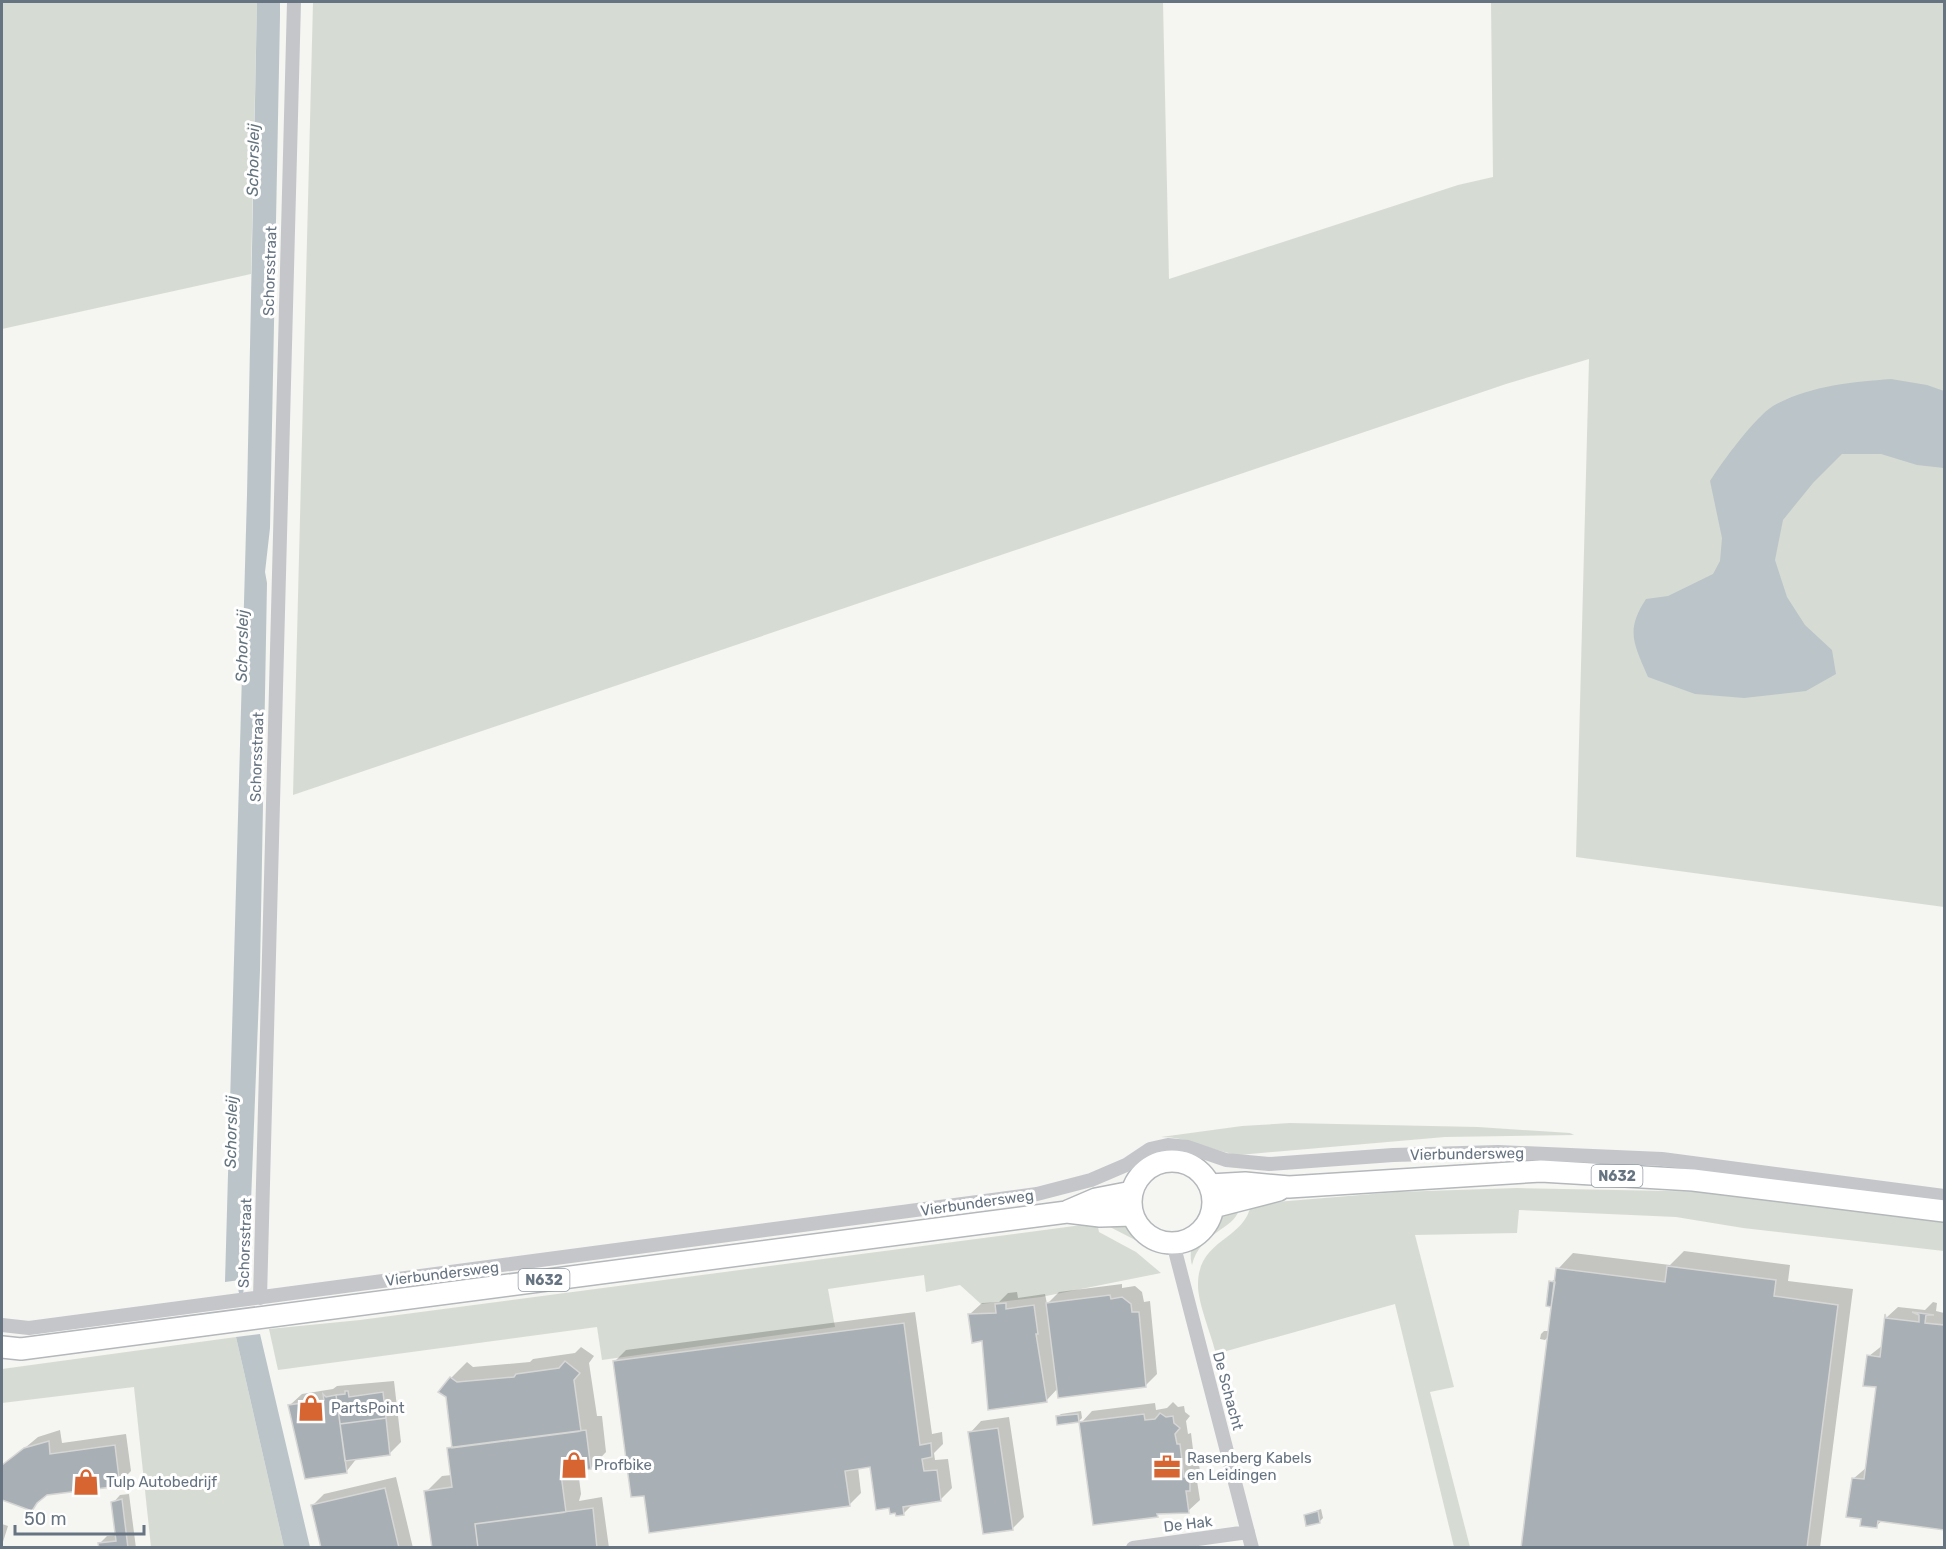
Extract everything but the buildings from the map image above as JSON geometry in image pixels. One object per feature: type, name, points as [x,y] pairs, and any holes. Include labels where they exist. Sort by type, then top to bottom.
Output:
[{"type":"main road","points":[[1176,1161],[1190,1164],[1202,1173],[1210,1185],[1213,1207],[1209,1221],[1200,1232],[1187,1240],[1173,1243],[1148,1236],[1132,1215],[1132,1191],[1138,1178],[1148,1168],[1162,1162],[1176,1161]]},
{"type":"main road","name":"Vierbundersweg","points":[[1210,1185],[1245,1183],[1289,1187],[1540,1171],[1694,1180],[1877,1195],[1944,1211]]},
{"type":"main road","name":"Vierbundersweg","points":[[1213,1207],[1289,1187]]},
{"type":"main road","name":"Vierbundersweg","points":[[1067,1212],[1096,1199],[1132,1191]]},
{"type":"main road","name":"Vierbundersweg","points":[[2,1358],[11,1348],[730,1246],[1067,1212],[1100,1216],[1132,1215]]},
{"type":"street","name":"Schorsstraat","points":[[260,1298],[294,2]]},
{"type":"street","name":"Vierbundersweg","points":[[2,1325],[29,1328],[260,1298],[730,1246],[1038,1194],[1091,1180],[1126,1165],[1150,1149],[1168,1144],[1188,1147],[1226,1160],[1269,1164],[1393,1155],[1498,1152],[1640,1158],[1877,1195],[1944,1196]]},
{"type":"street","name":"De Schacht","points":[[1173,1243],[1252,1548]]},
{"type":"street","name":"De Hak","points":[[1133,1548],[1248,1532]]},
{"type":"shaded area","points":[[2,2],[257,2],[251,274],[2,329]]},
{"type":"shaded area","points":[[313,2],[1163,2],[1169,279],[1458,185],[1493,177],[1491,2],[1944,2],[1944,907],[1576,857],[1589,359],[1506,384],[293,795]]},
{"type":"shaded area","points":[[1290,1123],[1478,1127],[1574,1135],[1445,1137],[1239,1155],[1181,1139],[1161,1137],[1242,1126]]},
{"type":"shaded area","points":[[1517,1188],[1721,1192],[1944,1220],[1944,1251],[1743,1228],[1676,1217],[1519,1210],[1517,1233],[1415,1235],[1454,1387],[1430,1392],[1470,1547],[1454,1547],[1395,1304],[1216,1354],[1199,1293],[1200,1270],[1205,1258],[1213,1249],[1240,1226],[1251,1204],[1397,1192]]},
{"type":"shaded area","points":[[1239,1210],[1236,1217],[1202,1245],[1192,1265],[1193,1244],[1212,1214]]},
{"type":"shaded area","points":[[1097,1223],[1099,1232],[1136,1252],[1161,1273],[1041,1297],[981,1304],[960,1285],[926,1292],[924,1275],[828,1289],[835,1327],[602,1360],[597,1327],[278,1370],[269,1329],[360,1320]]},
{"type":"shaded area","points":[[1120,1223],[1139,1229],[1154,1242],[1143,1244],[1108,1226]]},
{"type":"shaded area","points":[[236,1337],[284,1547],[151,1547],[134,1387],[2,1403],[2,1369]]},
{"type":"water","points":[[257,2],[280,2],[270,528],[265,572],[267,583],[260,970],[248,1279],[225,1282],[247,495]]},
{"type":"water","points":[[1891,379],[1927,385],[1944,391],[1944,468],[1917,465],[1881,454],[1842,454],[1813,483],[1783,520],[1775,560],[1787,597],[1805,625],[1832,650],[1836,674],[1806,691],[1744,698],[1695,694],[1648,677],[1634,638],[1635,620],[1646,599],[1668,596],[1713,574],[1720,561],[1722,538],[1710,481],[1739,440],[1773,406],[1787,399],[1830,386]]},
{"type":"water","points":[[260,1334],[310,1547],[284,1547],[236,1337]]},
{"type":"waterway","name":"Schorsleij","points":[[241,1275],[241,1291]]},
{"type":"place","name":"PartsPoint","points":[[311,1408]]},
{"type":"place","name":"Profbike","points":[[574,1465]]},
{"type":"place","name":"Rasenberg Kabels en Leidingen","points":[[1167,1467]]},
{"type":"place","name":"Tulp Autobedrijf","points":[[86,1482]]}]
